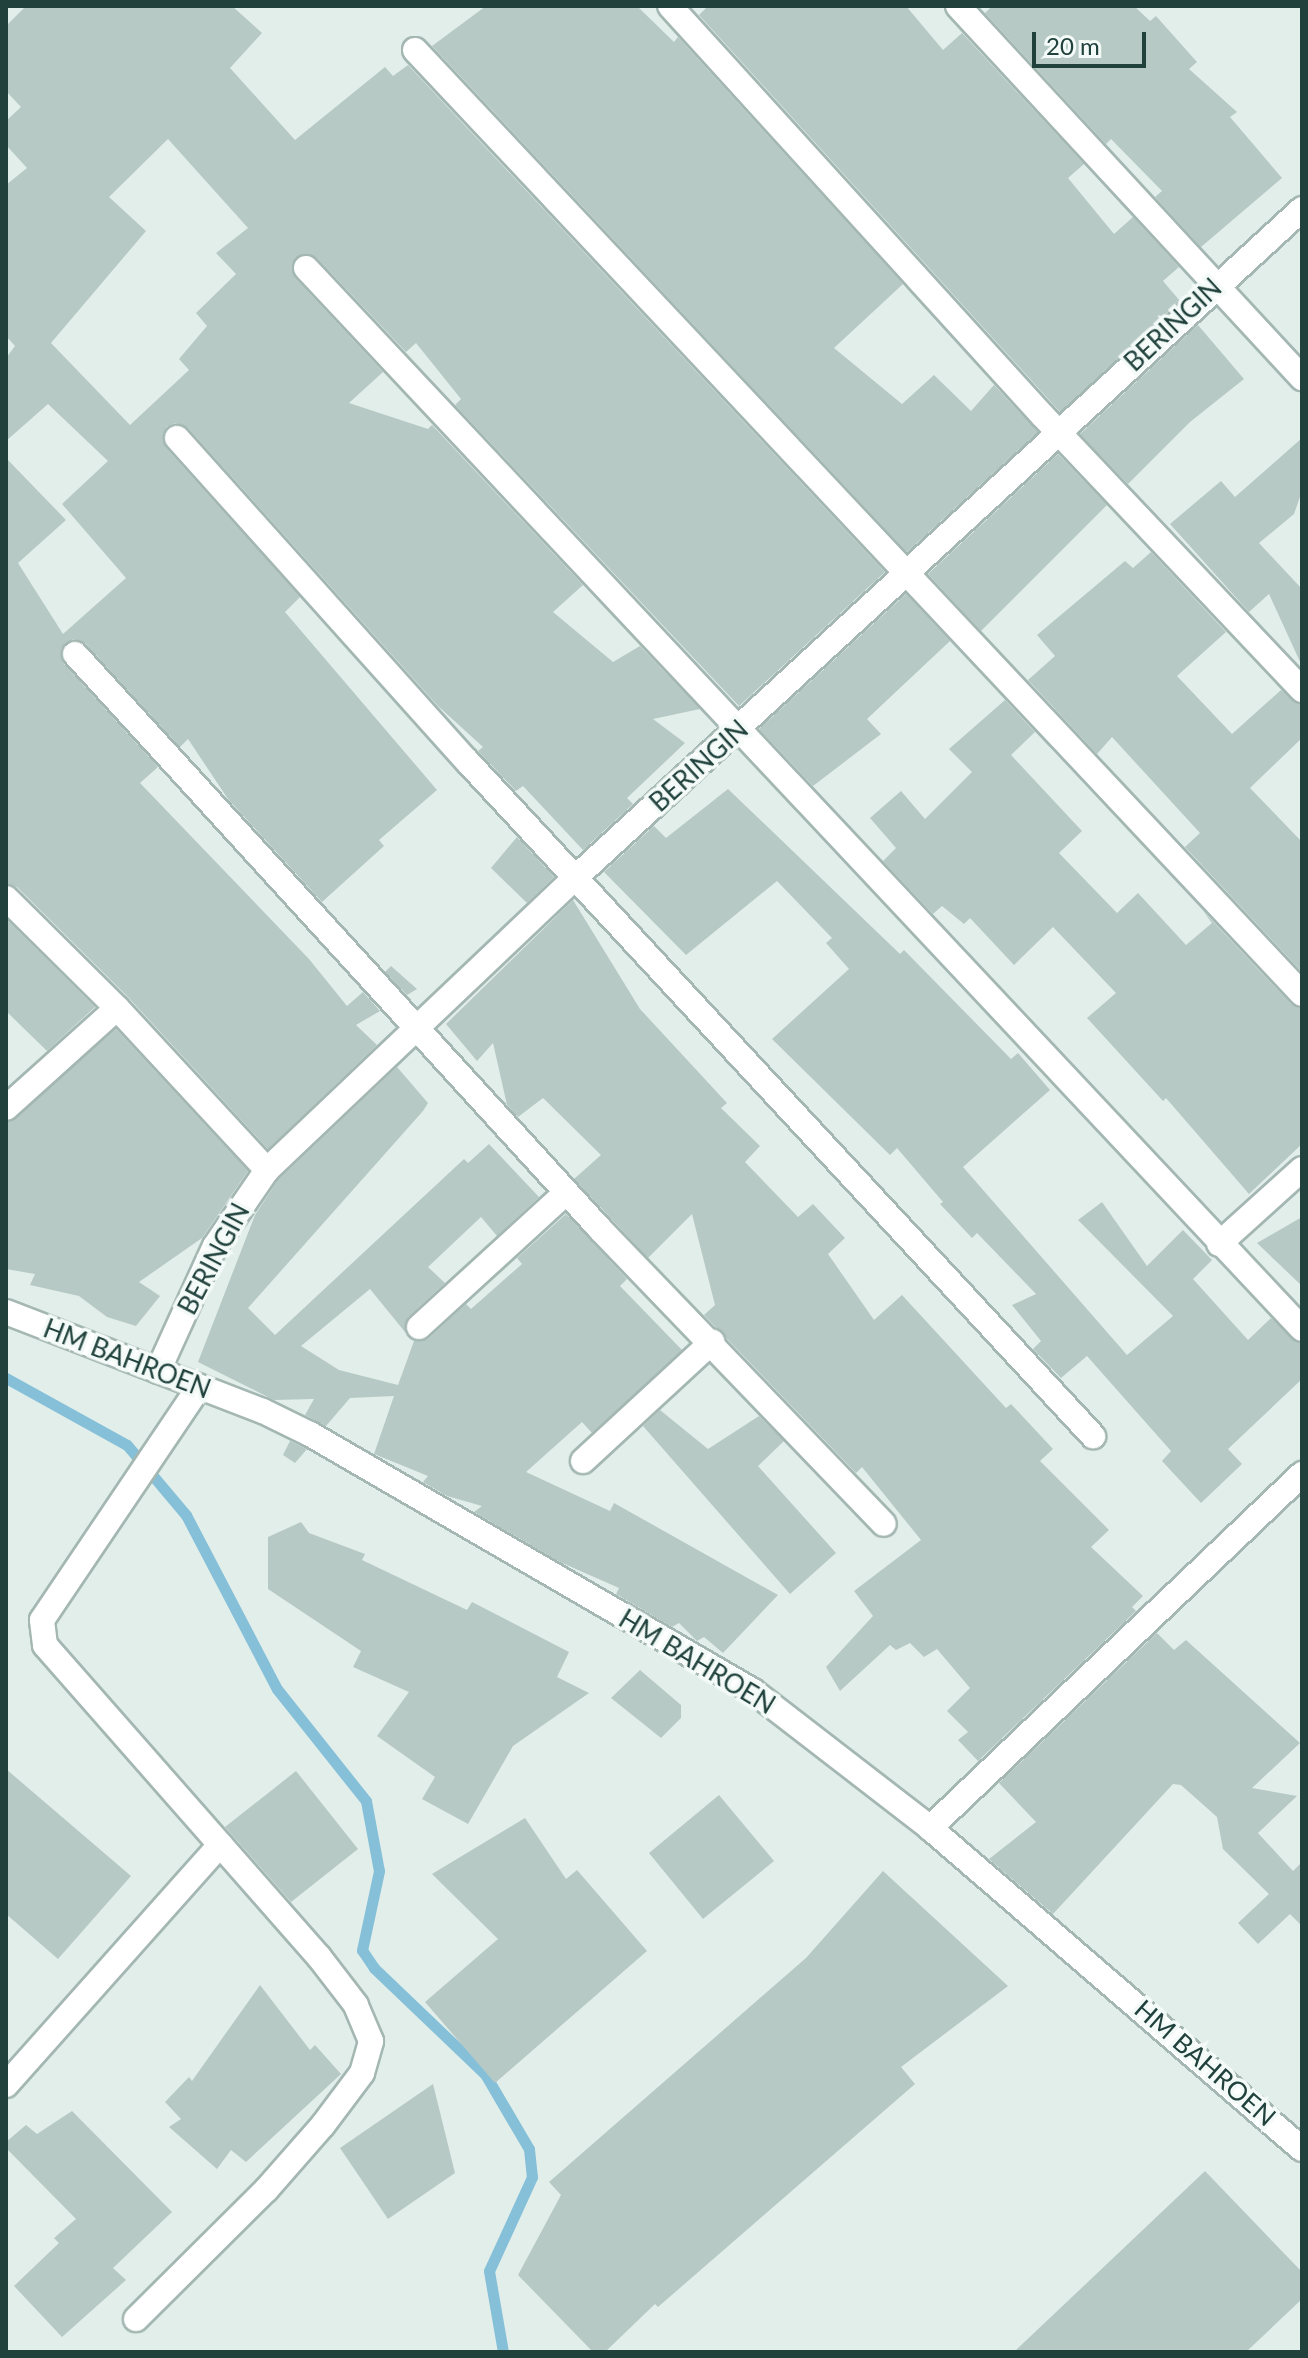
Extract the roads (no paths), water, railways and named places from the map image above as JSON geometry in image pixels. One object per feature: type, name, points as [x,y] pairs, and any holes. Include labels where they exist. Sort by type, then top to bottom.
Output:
[{"type":"street","points":[[670,6],[1059,432],[1302,690]]},
{"type":"street","points":[[958,6],[1302,378]]},
{"type":"street","points":[[415,50],[1302,994]]},
{"type":"street","name":"BERINGIN","points":[[158,1371],[215,1246],[267,1170],[575,878],[737,732],[1215,284],[1302,209]]},
{"type":"street","points":[[306,268],[737,732],[1302,1329]]},
{"type":"street","points":[[177,438],[575,878],[1093,1436]]},
{"type":"street","points":[[75,654],[566,1193],[884,1524]]},
{"type":"street","points":[[6,898],[117,1008],[267,1170]]},
{"type":"street","points":[[6,1108],[117,1008]]},
{"type":"street","points":[[1219,1244],[1302,1169]]},
{"type":"street","points":[[419,1327],[566,1193]]},
{"type":"street","name":"HM BAHROEN","points":[[6,1312],[310,1434],[753,1691],[930,1828],[1302,2149]]},
{"type":"street","points":[[583,1461],[712,1342]]},
{"type":"street","points":[[136,2319],[266,2190],[323,2125],[362,2073],[371,2041],[356,2005],[319,1957],[45,1645],[42,1620],[199,1387]]},
{"type":"street","points":[[930,1828],[1302,1474]]},
{"type":"street","points":[[6,2085],[220,1845]]},
{"type":"waterway","points":[[6,1378],[127,1445],[186,1515],[277,1689],[366,1801],[379,1871],[362,1950],[374,1968],[485,2074],[529,2149],[532,2177],[489,2271],[503,2352]]}]
